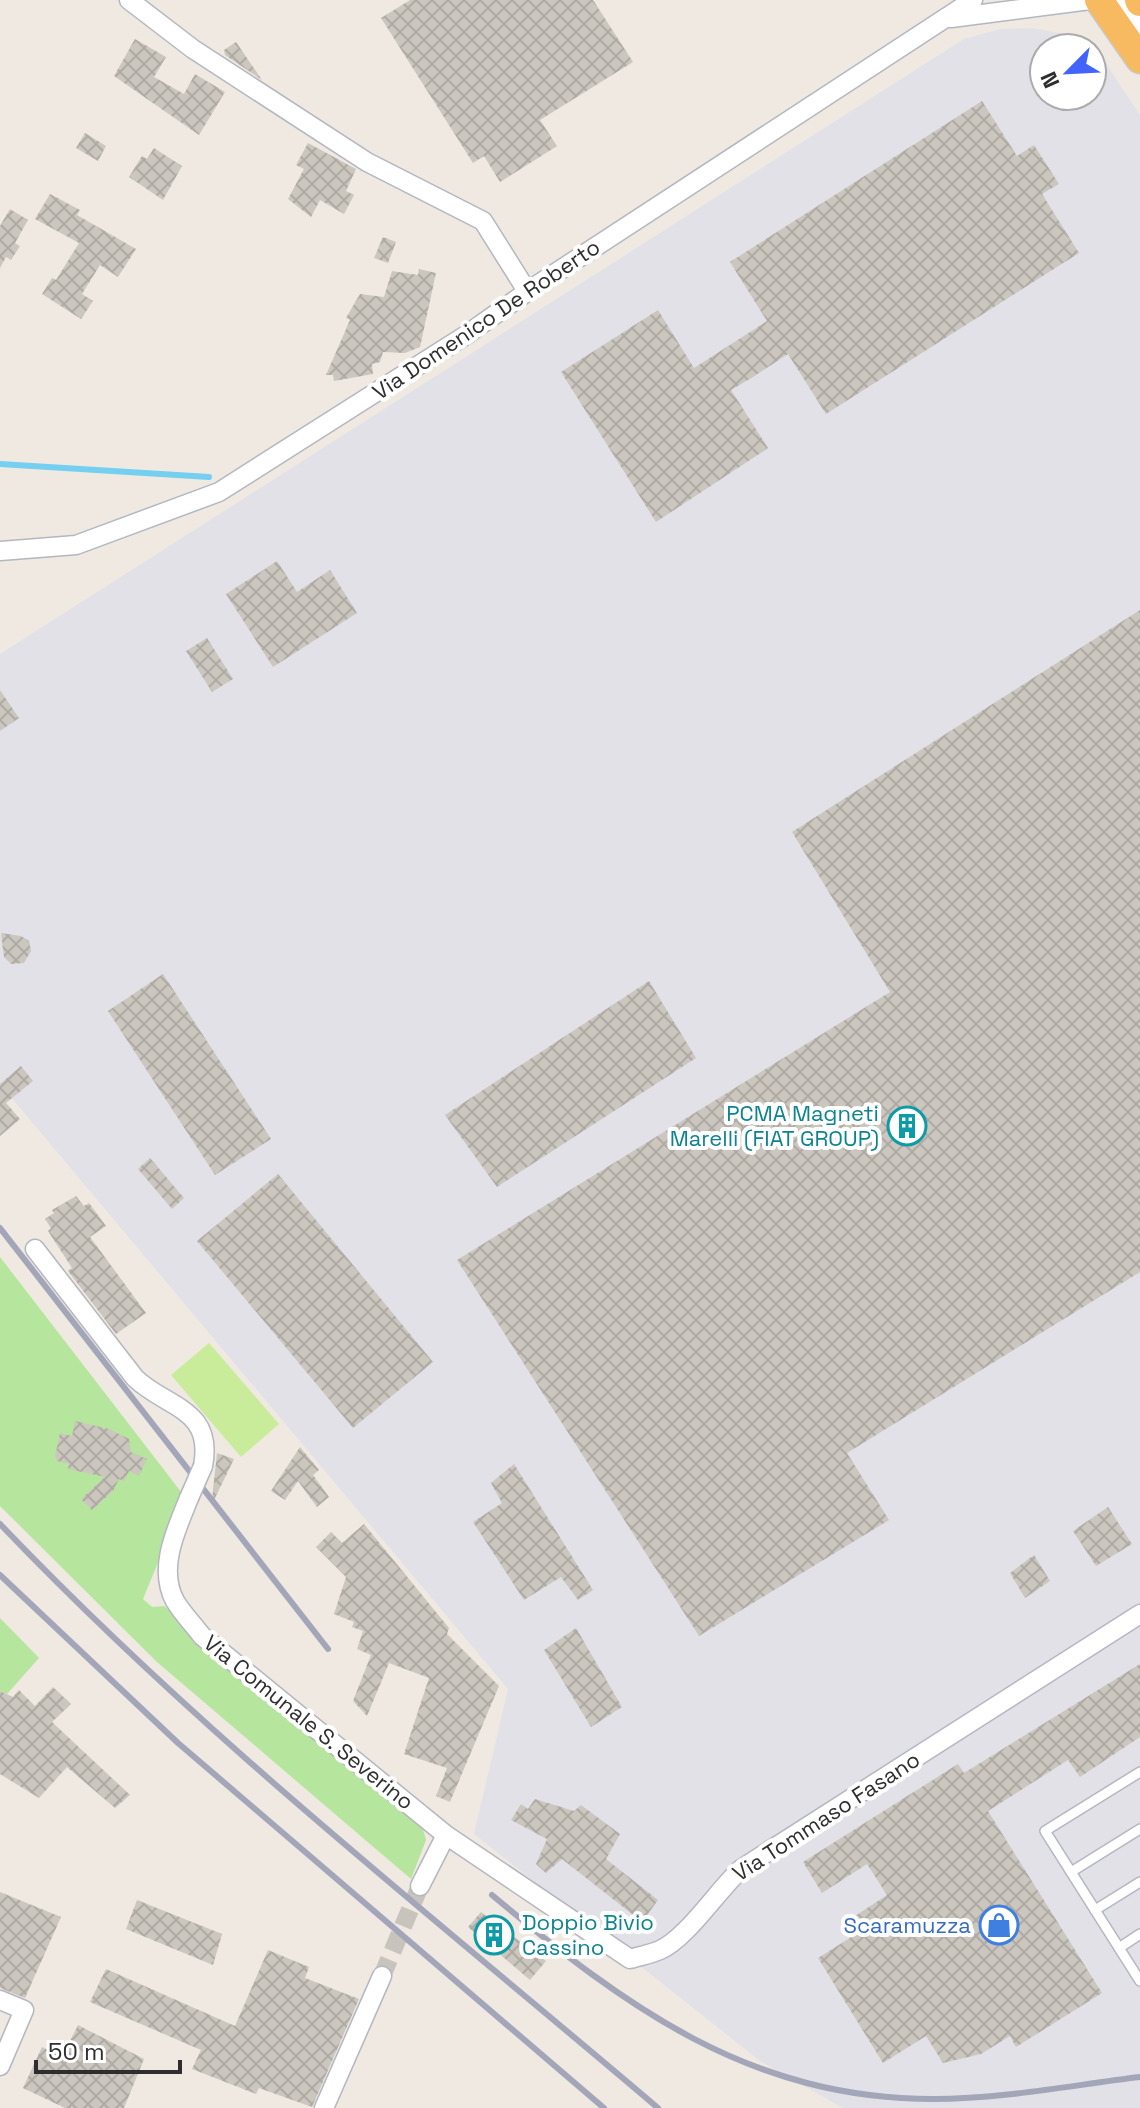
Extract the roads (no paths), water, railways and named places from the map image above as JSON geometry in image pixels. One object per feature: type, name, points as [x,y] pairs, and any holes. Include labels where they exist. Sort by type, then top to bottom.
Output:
[{"type":"highway","points":[[1099,0],[1140,59]]},
{"type":"street","points":[[129,0],[193,49],[367,162],[483,221],[527,291]]},
{"type":"street","name":"Via Domenico De Roberto","points":[[0,551],[76,545],[219,492],[466,335],[527,291],[973,0]]},
{"type":"street","name":"Via Domenico De Roberto","points":[[944,19],[1090,0]]},
{"type":"street","points":[[1120,0],[1140,30]]},
{"type":"street","name":"Via Comunale S. Severino","points":[[35,1249],[135,1378],[146,1388],[181,1406],[196,1421],[206,1452],[171,1542],[169,1578],[174,1599],[202,1636],[446,1835]]},
{"type":"street","name":"Via Tommaso Fasano","points":[[446,1835],[630,1959],[663,1949],[690,1926],[715,1892],[741,1869],[1140,1614]]},
{"type":"street","points":[[420,1886],[446,1835]]},
{"type":"street","points":[[324,2108],[382,1976]]},
{"type":"street","points":[[0,2000],[24,2010],[0,2066]]},
{"type":"lane","points":[[1140,1772],[1045,1831],[1140,1981]]},
{"type":"lane","points":[[1071,1872],[1140,1829]]},
{"type":"lane","points":[[1095,1910],[1140,1882]]},
{"type":"lane","points":[[1119,1948],[1140,1934]]},
{"type":"waterway","points":[[0,464],[209,477]]},
{"type":"tunnel","points":[[382,1976],[420,1886]]},
{"type":"railway","points":[[0,1228],[328,1649]]},
{"type":"railway","points":[[0,1524],[77,1602],[238,1752],[658,2108]]},
{"type":"railway","points":[[0,1575],[178,1743],[604,2108]]},
{"type":"railway","points":[[492,1895],[592,1975],[643,2009],[695,2039],[749,2064],[807,2083],[868,2095],[934,2099],[1011,2094],[1140,2077]]},
{"type":"place","name":"PCMA Magneti Marelli (FIAT GROUP)","points":[[907,1126]]},
{"type":"place","name":"Scaramuzza","points":[[999,1925]]},
{"type":"place","name":"Doppio Bivio Cassino","points":[[494,1935]]}]
